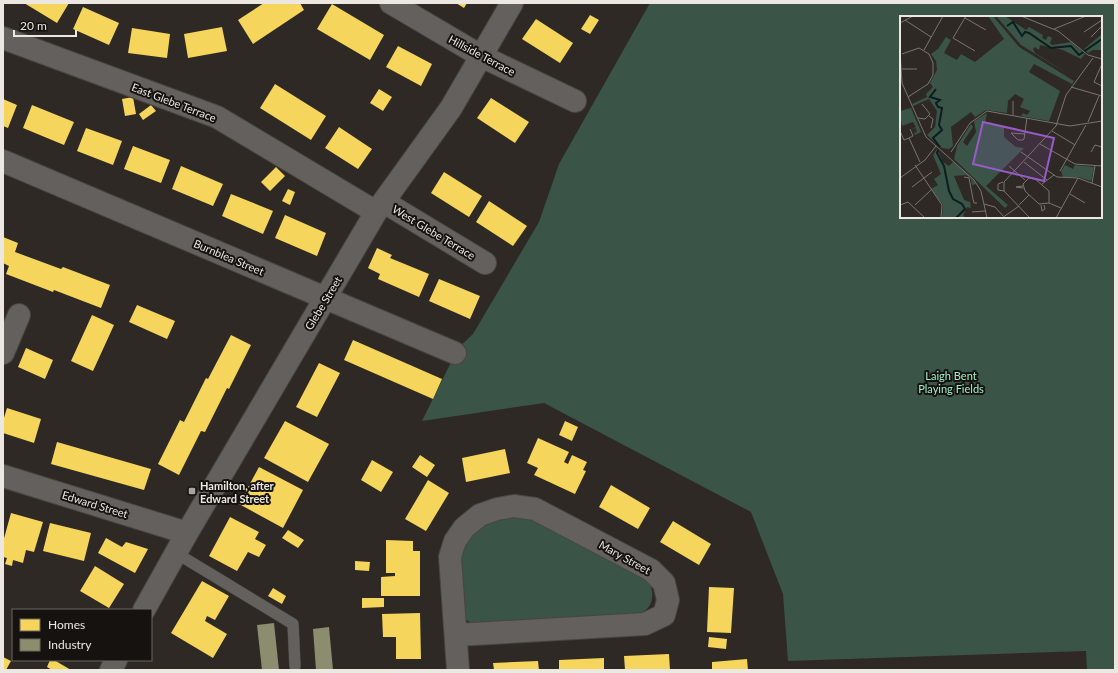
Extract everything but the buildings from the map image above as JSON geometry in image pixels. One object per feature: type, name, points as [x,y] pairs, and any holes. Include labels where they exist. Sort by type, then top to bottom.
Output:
[{"type":"street","name":"Hillside Terrace","points":[[392,3],[481,56],[575,101]]},
{"type":"street","name":"Glebe Street","points":[[145,609],[187,533],[380,207],[451,108],[512,3]]},
{"type":"street","name":"East Glebe Terrace","points":[[3,38],[217,117],[380,207]]},
{"type":"street","name":"Burnblea Street","points":[[3,161],[455,354]]},
{"type":"street","name":"West Glebe Terrace","points":[[380,207],[485,262]]},
{"type":"street","points":[[3,353],[19,315]]},
{"type":"street","name":"Edward Street","points":[[3,476],[187,533]]},
{"type":"street","name":"Mary Street","points":[[456,635],[645,624],[664,614],[668,600],[664,583],[651,570],[535,509],[514,506],[497,509],[480,515],[464,528],[455,541],[450,557],[458,670]]},
{"type":"street","points":[[110,670],[115,661]]},
{"type":"lane","points":[[176,553],[292,624],[296,666]]},
{"type":"green space","name":"Laigh Bent Playing Fields","points":[[650,3],[1115,3],[1115,670],[1087,670],[1086,651],[788,661],[783,594],[751,512],[544,403],[422,421],[458,348],[473,334],[539,222],[559,164]]},
{"type":"green space","points":[[502,515],[528,517],[649,580],[652,592],[652,601],[650,606],[636,616],[471,623],[465,619],[459,563],[462,549],[470,536],[480,526]]},
{"type":"place","name":"Hamilton, after Edward Street","points":[[192,491]]}]
